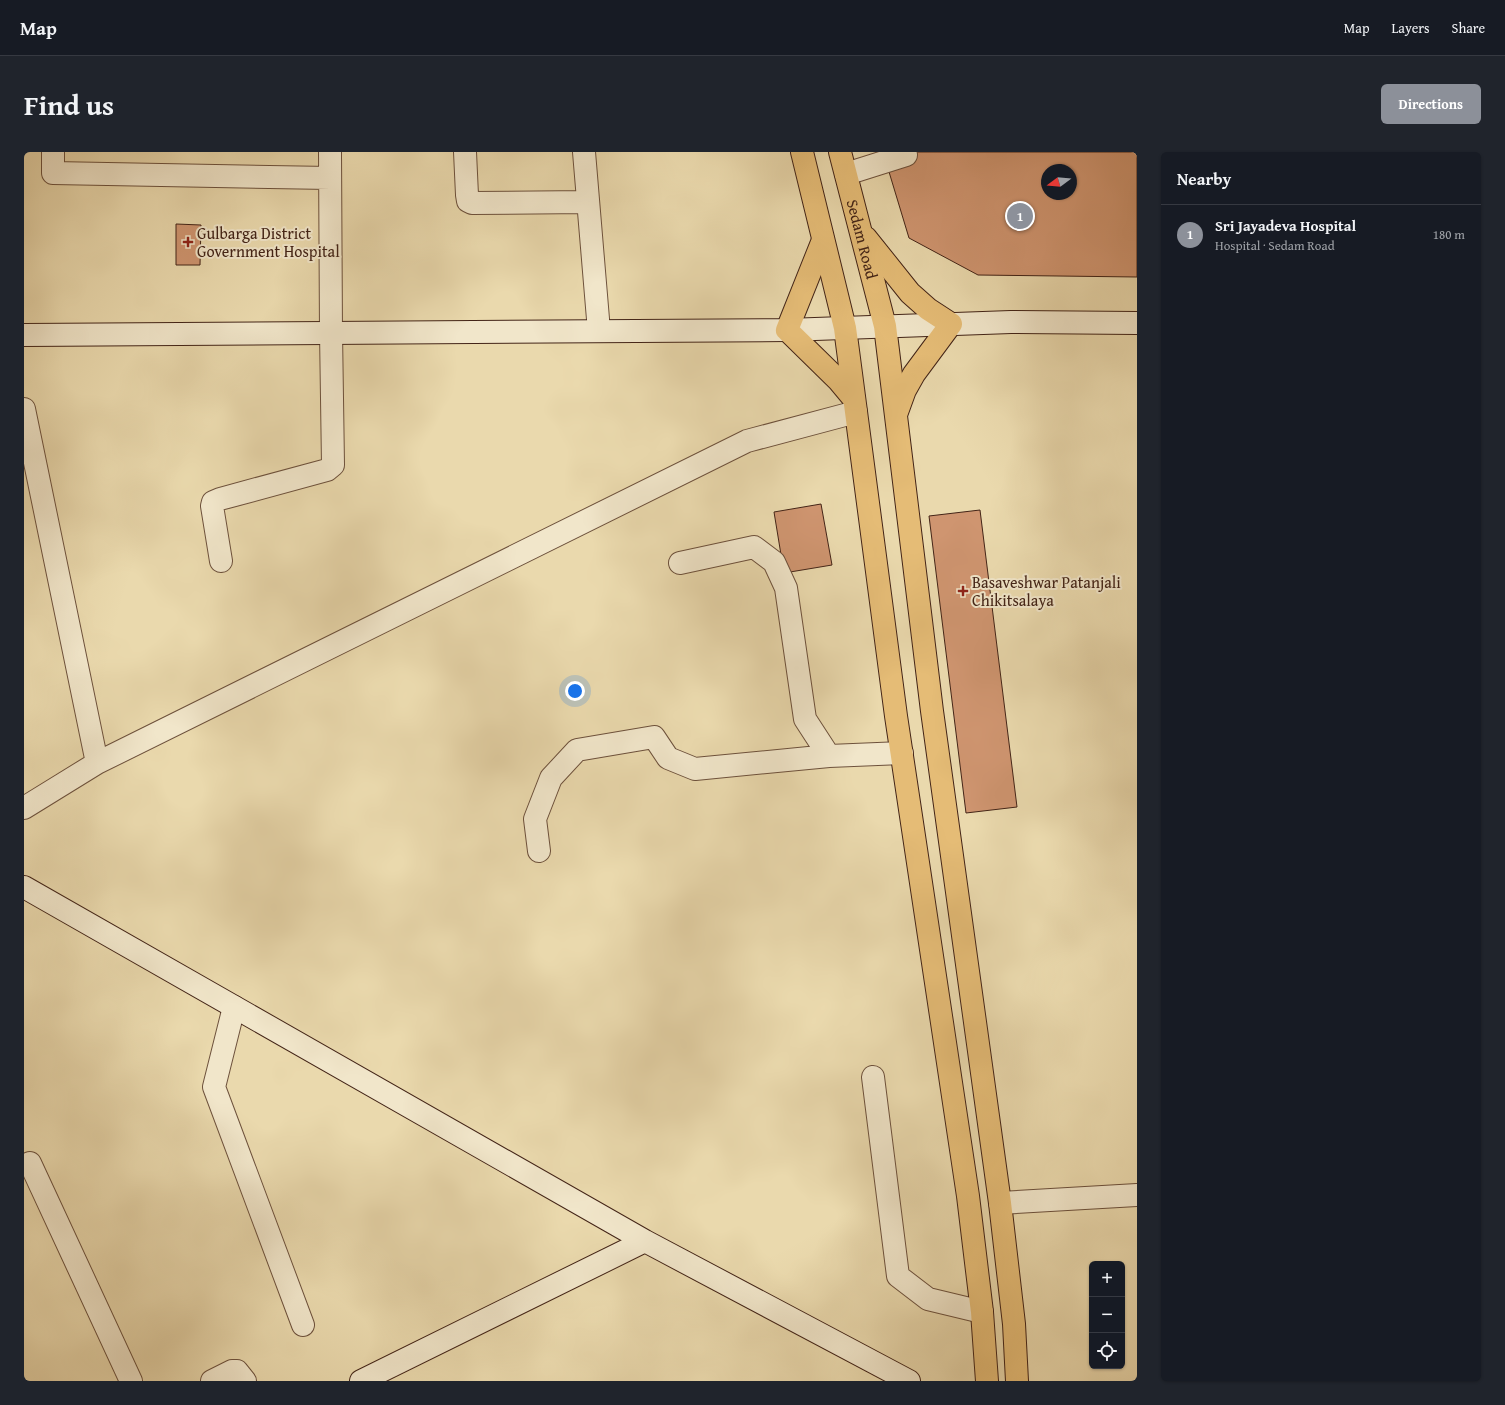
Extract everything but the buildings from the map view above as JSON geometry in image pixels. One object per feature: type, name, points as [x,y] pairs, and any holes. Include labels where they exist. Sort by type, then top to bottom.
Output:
[{"type":"main road","points":[[802,152],[845,328],[902,753],[959,1132],[982,1312],[987,1381]]},
{"type":"main road","name":"Sedam Road","points":[[840,152],[886,326],[932,710],[1000,1203],[1014,1324],[1017,1381]]},
{"type":"main road","points":[[861,233],[910,292],[928,309],[951,324],[914,374],[905,390],[896,413]]},
{"type":"main road","points":[[823,240],[786,330],[839,381],[855,405]]},
{"type":"street","points":[[53,152],[53,173],[330,178]]},
{"type":"street","points":[[221,560],[212,506],[213,502],[327,470],[334,465],[331,332],[330,152]]},
{"type":"street","points":[[465,152],[467,195],[468,200],[472,203],[588,202]]},
{"type":"street","points":[[584,152],[599,331]]},
{"type":"street","points":[[846,174],[910,153]]},
{"type":"street","points":[[24,335],[786,330],[1011,322],[1137,323]]},
{"type":"street","points":[[24,808],[97,763],[747,441],[855,405]]},
{"type":"street","points":[[24,409],[30,471],[97,763]]},
{"type":"street","points":[[680,563],[754,547],[774,562],[786,588],[805,719],[829,756]]},
{"type":"street","points":[[539,851],[535,819],[551,778],[577,750],[654,737],[668,758],[695,769],[829,756],[902,753]]},
{"type":"street","points":[[24,887],[645,1241],[909,1381]]},
{"type":"street","points":[[234,1007],[214,1087],[303,1325]]},
{"type":"street","points":[[873,1077],[898,1276],[928,1300],[982,1312]]},
{"type":"street","points":[[30,1163],[131,1381]]},
{"type":"street","points":[[1000,1203],[1137,1196]]},
{"type":"street","points":[[361,1381],[645,1241]]},
{"type":"street","points":[[212,1381],[232,1371],[237,1371],[241,1374],[245,1381]]},
{"type":"place","name":"Sri Jayadeva Hospital","points":[[1020,216]]},
{"type":"place","name":"Gulbarga District Government Hospital","points":[[188,242]]},
{"type":"place","name":"Basaveshwar Patanjali Chikitsalaya","points":[[963,591]]}]
